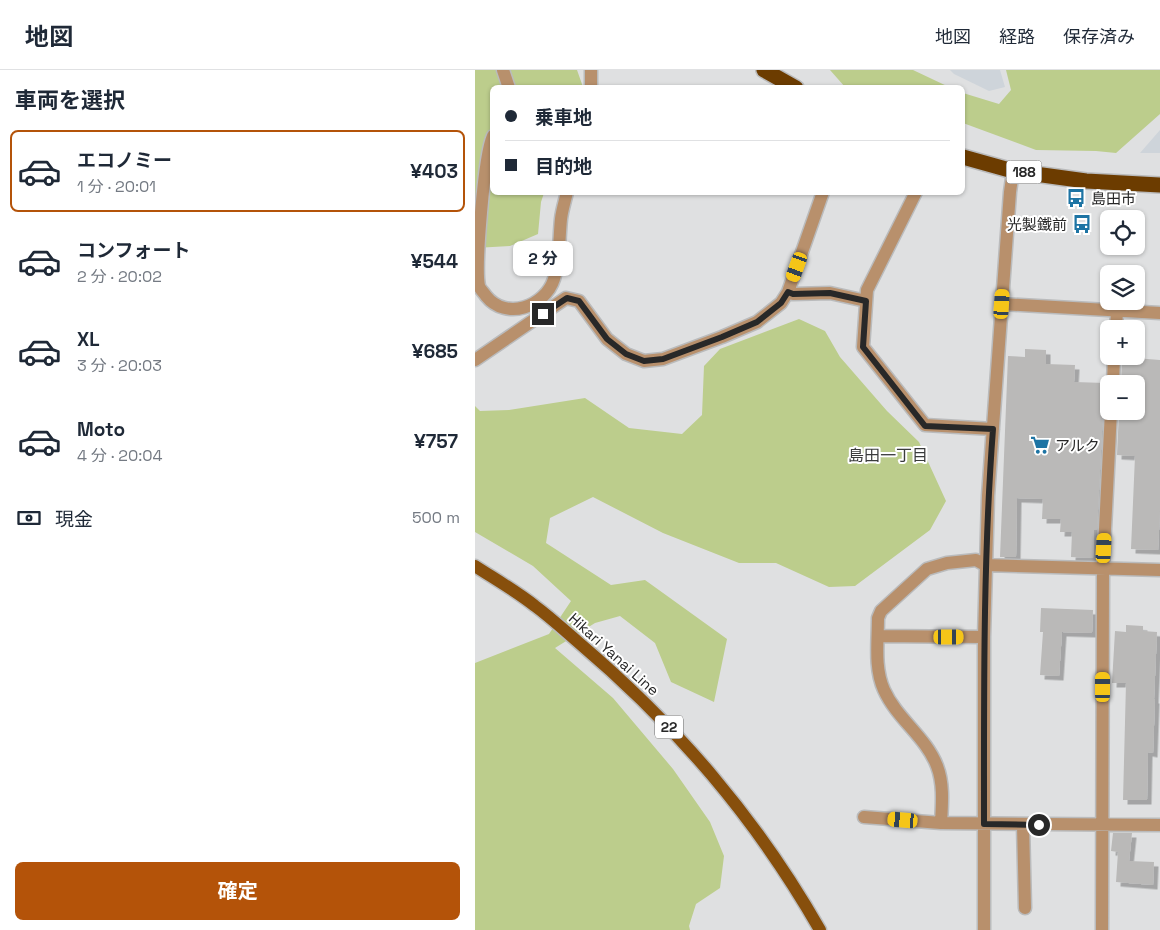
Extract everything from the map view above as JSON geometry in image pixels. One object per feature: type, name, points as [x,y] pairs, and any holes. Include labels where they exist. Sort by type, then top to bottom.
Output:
[{"type":"highway","points":[[764,70],[791,85]]},
{"type":"highway","name":"188","points":[[965,158],[1013,170],[1086,181],[1160,185]]},
{"type":"highway","name":"188","points":[[1086,181],[1160,175]]},
{"type":"main road","name":"Hikari Yanai Line","points":[[475,566],[542,612],[611,670],[684,742],[742,810],[801,898],[820,930]]},
{"type":"street","points":[[503,70],[508,85]]},
{"type":"street","points":[[591,70],[591,85]]},
{"type":"street","points":[[490,146],[485,164],[477,264],[479,287],[491,302],[505,309],[519,309],[534,305],[547,294],[554,280],[558,260],[562,216],[566,195]]},
{"type":"street","points":[[984,930],[985,565],[988,496],[1013,170]]},
{"type":"street","points":[[475,360],[567,298],[579,301],[607,339],[626,354],[644,361],[663,359],[757,322],[781,303],[788,292],[822,195]]},
{"type":"street","points":[[914,195],[867,290],[863,347],[925,426],[993,429]]},
{"type":"street","points":[[554,280],[560,283],[567,298]]},
{"type":"street","points":[[788,292],[793,294],[830,293],[866,301]]},
{"type":"street","points":[[1002,304],[1160,313]]},
{"type":"street","points":[[1116,320],[1117,311]]},
{"type":"street","points":[[1102,930],[1103,568],[1111,420]]},
{"type":"street","points":[[941,824],[942,789],[937,767],[928,750],[898,713],[884,691],[877,672],[878,618],[881,611],[927,569],[947,563],[976,560],[985,565],[1160,570]]},
{"type":"street","points":[[878,636],[984,637]]},
{"type":"street","points":[[864,817],[941,824],[1160,826]]},
{"type":"street","points":[[1023,825],[1025,908]]},
{"type":"shaded area","points":[[950,70],[1000,70],[1005,87],[989,91],[954,74]]},
{"type":"shaded area","points":[[1160,130],[1160,153],[1140,153]]},
{"type":"green space","points":[[475,70],[577,70],[582,85],[490,85],[490,195],[543,195],[538,234],[510,246],[475,248]]},
{"type":"green space","points":[[830,70],[913,70],[945,85],[843,85]]},
{"type":"green space","points":[[1006,70],[1160,70],[1160,114],[1116,153],[1036,150],[965,124],[965,94],[999,104],[1011,90]]},
{"type":"green space","points":[[799,319],[825,331],[840,357],[887,411],[919,442],[946,501],[930,530],[855,586],[829,587],[776,563],[739,563],[663,533],[593,497],[550,518],[546,543],[611,585],[645,580],[727,639],[714,702],[671,682],[655,643],[620,616],[595,623],[555,648],[613,698],[673,769],[710,822],[724,856],[720,888],[696,904],[689,926],[690,930],[475,930],[475,663],[549,634],[571,601],[533,566],[475,532],[475,406],[480,411],[509,410],[585,398],[629,428],[682,434],[702,415],[704,366],[720,349]]},
{"type":"building","points":[[1025,349],[1046,350],[1046,364],[1075,365],[1074,382],[1100,383],[1100,420],[1103,420],[1097,530],[1094,530],[1093,558],[1071,557],[1072,532],[1060,532],[1061,519],[1042,519],[1043,499],[1017,498],[1016,557],[1000,557],[1008,356],[1025,357]]},
{"type":"building","points":[[1145,359],[1160,360],[1160,511],[1158,550],[1131,549],[1135,456],[1117,455],[1119,420],[1145,420],[1145,375],[1121,375],[1122,365],[1145,365]]},
{"type":"building","points":[[1041,608],[1093,610],[1092,633],[1062,632],[1059,676],[1040,675],[1043,632],[1040,632]]},
{"type":"building","points":[[1126,625],[1143,626],[1143,631],[1157,632],[1153,753],[1148,752],[1147,800],[1123,800],[1126,683],[1112,683],[1115,631],[1126,632]]},
{"type":"building","points":[[1113,833],[1132,833],[1129,861],[1154,862],[1153,885],[1116,882],[1118,852],[1111,851]]},
{"type":"place","name":"島田市","points":[[1076,198]]},
{"type":"place","name":"光製鐵前","points":[[1082,224]]},
{"type":"place","name":"アルク","points":[[1040,445]]},
{"type":"district","name":"島田一丁目","points":[[888,455]]},
{"type":"route","points":[[543,314],[567,298],[579,301],[607,339],[626,354],[644,361],[663,359],[757,322],[781,303],[788,292],[793,294],[830,293],[866,301],[863,347],[925,426],[993,429],[985,565],[984,824],[1039,825]]}]
